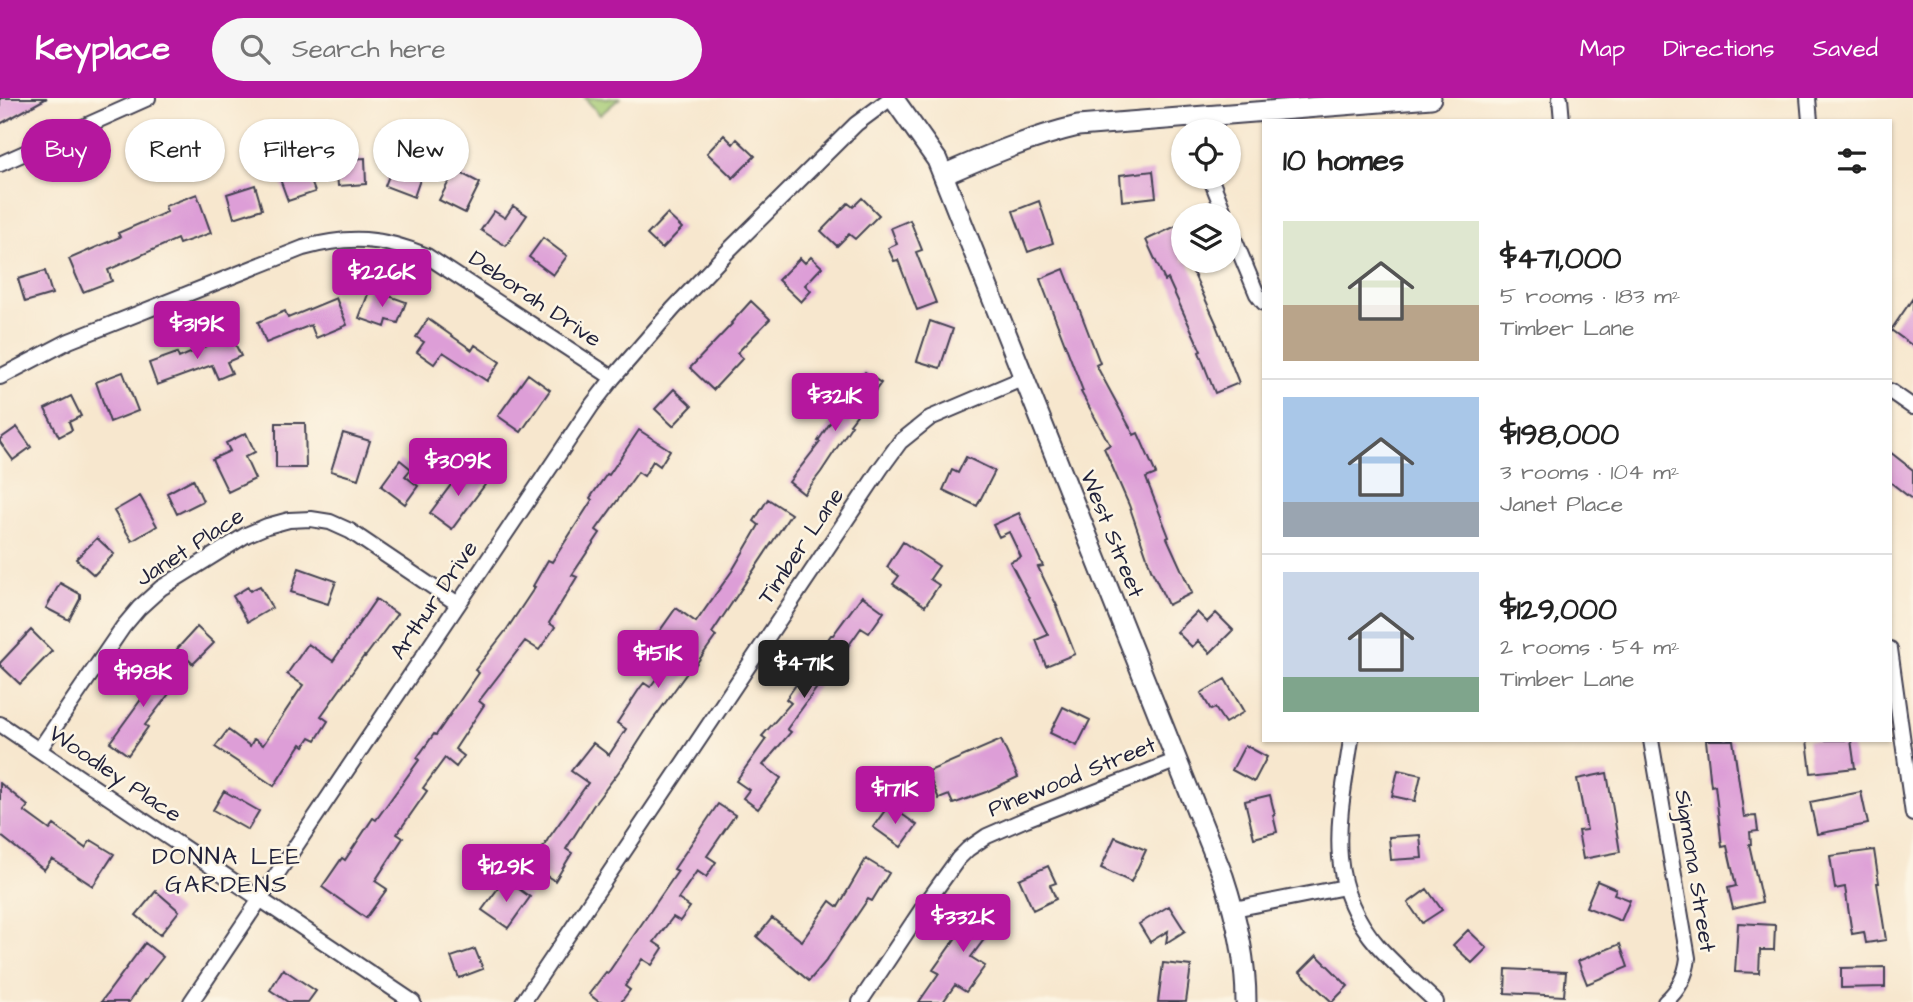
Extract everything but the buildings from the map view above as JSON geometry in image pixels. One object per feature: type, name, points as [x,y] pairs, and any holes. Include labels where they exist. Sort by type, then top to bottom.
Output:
[{"type":"main road","name":"West Street","points":[[892,98],[937,160],[1223,876],[1242,943],[1246,1002]]},
{"type":"main road","points":[[1241,119],[1431,98]]},
{"type":"main road","points":[[943,175],[1023,142],[1078,126],[1171,124]]},
{"type":"street","points":[[0,163],[148,98]]},
{"type":"street","name":"Arthur Drive","points":[[191,1002],[592,405],[673,309],[731,248],[856,124],[892,98]]},
{"type":"street","points":[[1560,98],[1562,119]]},
{"type":"street","points":[[1808,98],[1810,119]]},
{"type":"street","name":"Deborah Drive","points":[[0,377],[69,341],[290,253],[327,242],[351,239],[379,240],[404,246],[427,256],[613,378]]},
{"type":"street","points":[[1241,254],[1262,300]]},
{"type":"street","name":"Timber Lane","points":[[523,1002],[900,442],[930,418],[1024,378]]},
{"type":"street","points":[[1892,392],[1913,407]]},
{"type":"street","name":"Janet Place","points":[[39,750],[123,626],[139,608],[161,588],[246,535],[267,526],[289,520],[330,522],[351,531],[458,604]]},
{"type":"street","points":[[1892,663],[1913,814]]},
{"type":"street","name":"Woodley Place","points":[[0,724],[413,1002]]},
{"type":"street","points":[[1350,742],[1338,831],[1338,849],[1345,887],[1363,926],[1378,946],[1436,1002]]},
{"type":"street","name":"Sigmona Street","points":[[1651,742],[1688,958],[1687,971],[1682,982],[1665,1002]]},
{"type":"street","name":"Pinewood Street","points":[[860,1002],[924,906],[968,849],[987,836],[1026,819],[1175,761]]},
{"type":"street","points":[[1234,909],[1345,887]]},
{"type":"green space","points":[[585,98],[620,98],[600,115]]},
{"type":"district","name":"DONNA LEE GARDENS","points":[[227,871]]}]
